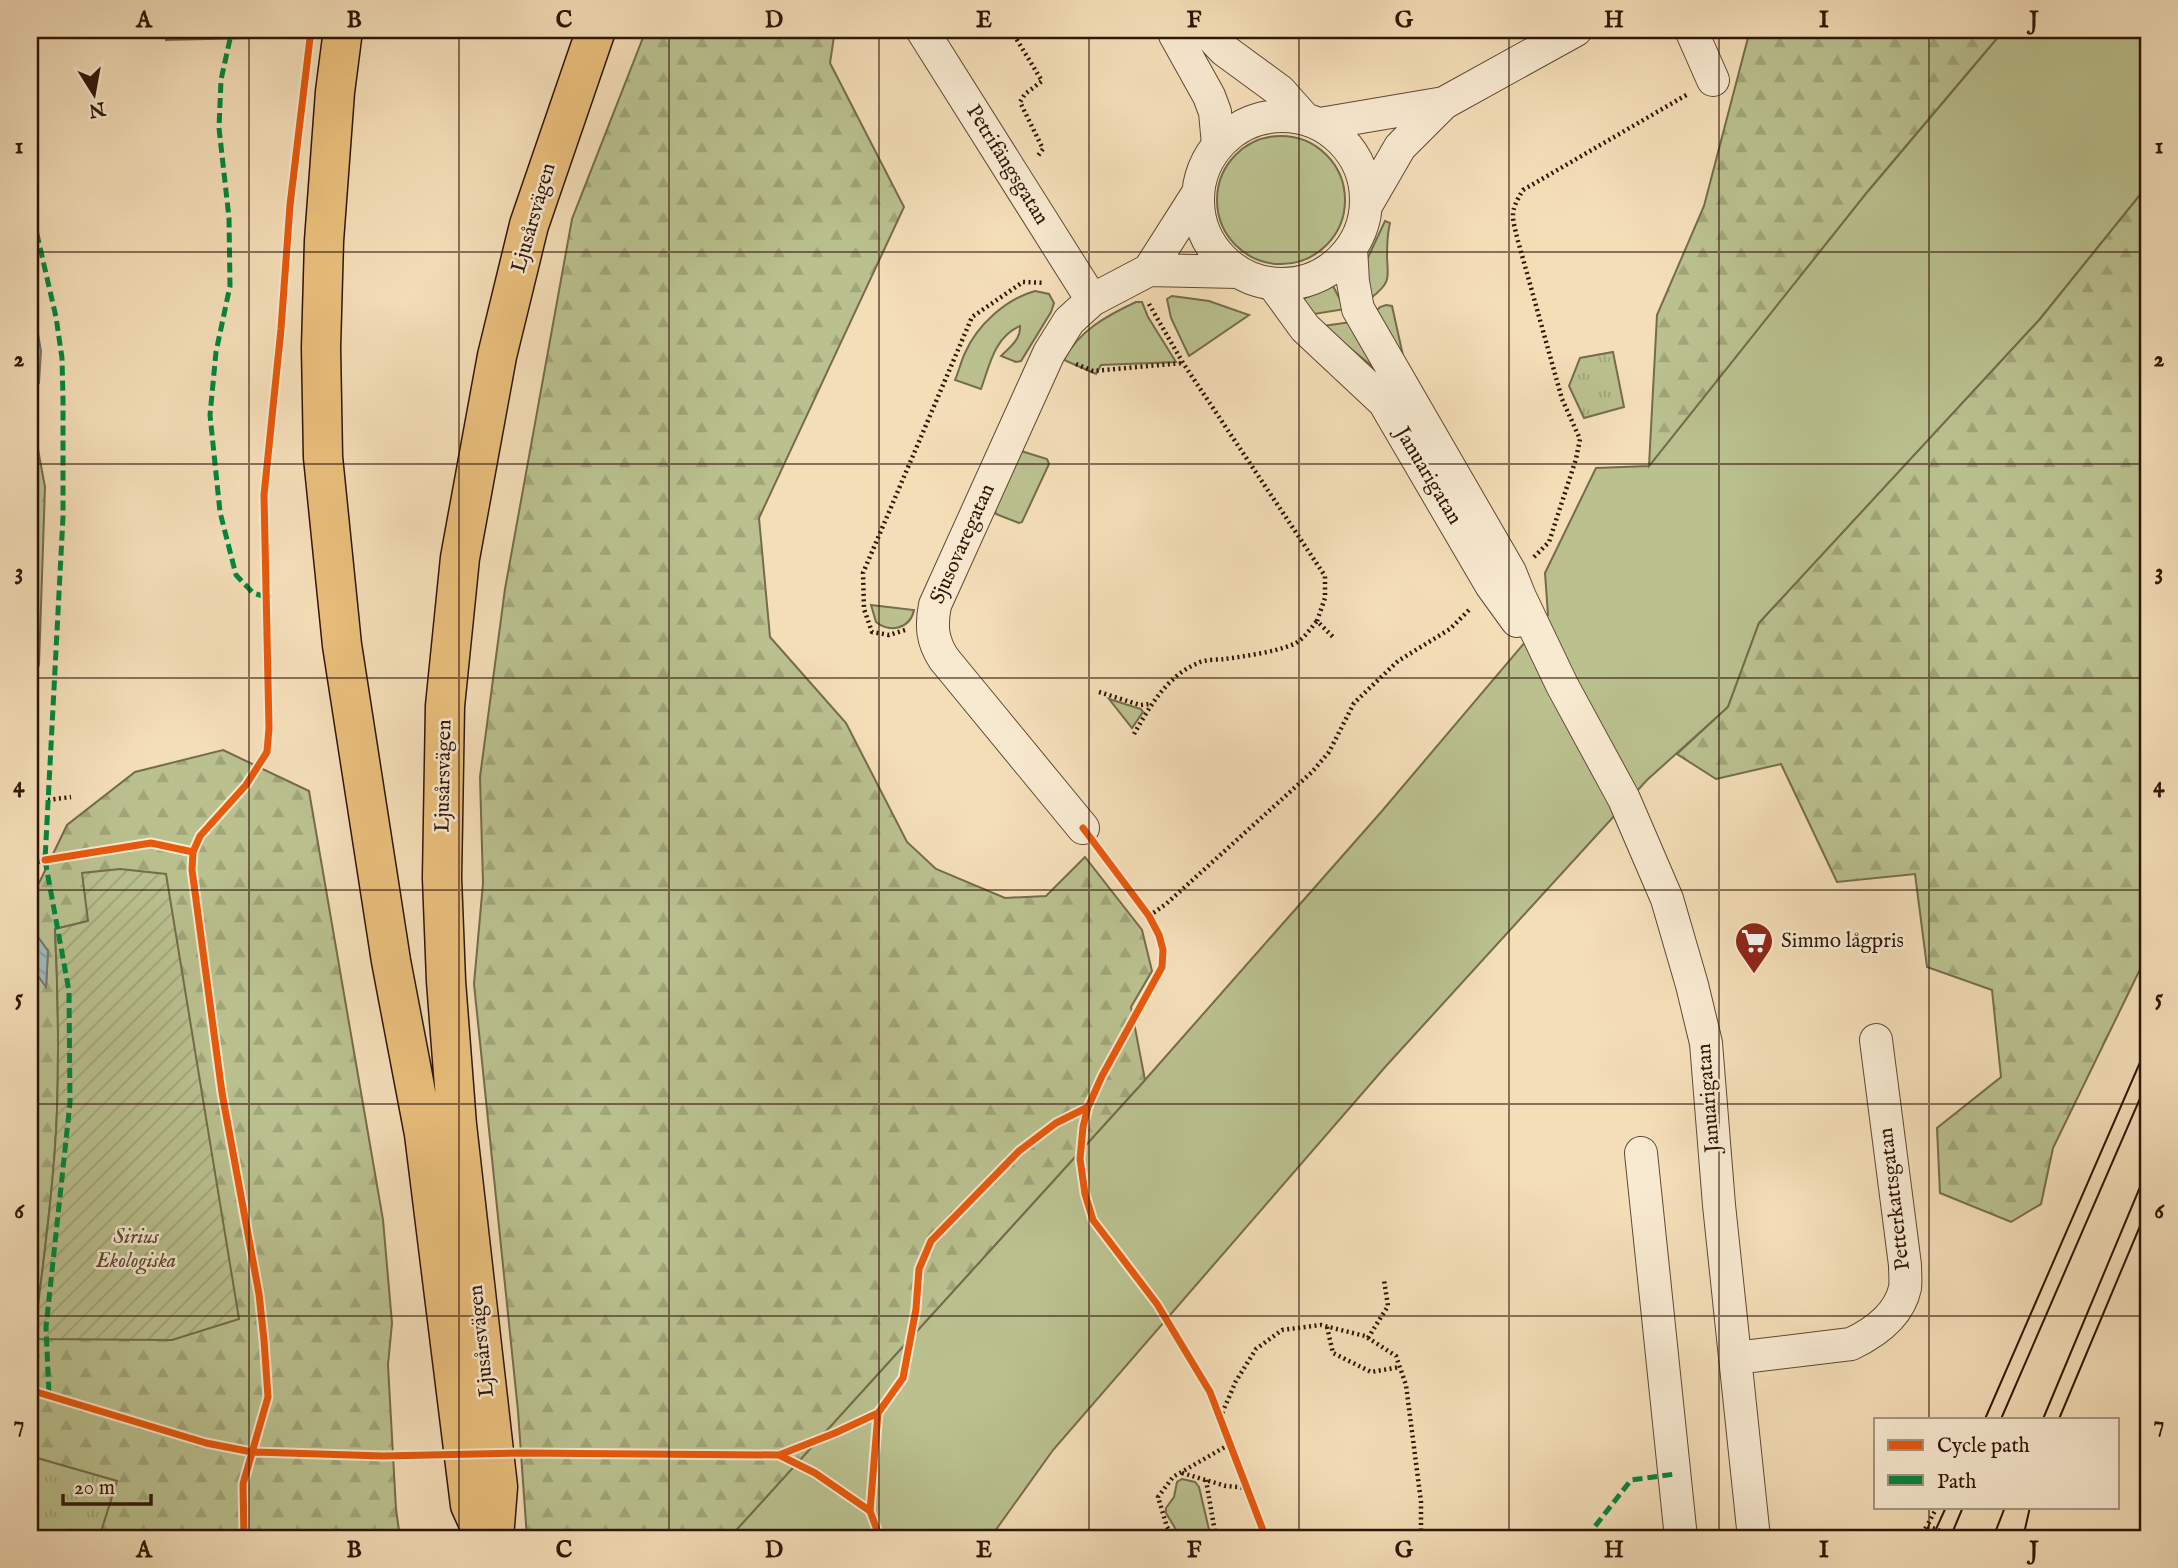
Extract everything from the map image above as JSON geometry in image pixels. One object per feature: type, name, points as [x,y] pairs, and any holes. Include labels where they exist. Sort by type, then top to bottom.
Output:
[{"type":"main road","name":"Ljusårsvägen","points":[[343,30],[335,92],[324,255],[321,348],[327,508],[342,645],[362,777],[391,961],[424,1134],[470,1505],[485,1538]]},
{"type":"main road","name":"Ljusårsvägen","points":[[495,1538],[498,1487],[457,1125],[446,981],[442,878],[445,706],[460,558],[497,356],[529,225],[596,30]]},
{"type":"street","name":"Petrifängsgatan","points":[[922,30],[1091,300]]},
{"type":"street","points":[[1174,30],[1215,112],[1218,145]]},
{"type":"street","points":[[1205,30],[1224,50],[1280,91],[1312,121],[1340,139],[1356,158],[1364,180],[1367,204]]},
{"type":"street","points":[[1444,103],[1312,121],[1289,116],[1257,119],[1236,129],[1218,145],[1206,162],[1198,193],[1199,216],[1207,238],[1220,257],[1238,272],[1255,280],[1273,284],[1296,283],[1317,277],[1336,264],[1351,248],[1362,227],[1367,204],[1400,147],[1444,103],[1575,30]]},
{"type":"street","points":[[1691,30],[1713,80]]},
{"type":"street","points":[[1142,275],[1198,193]]},
{"type":"street","name":"Januarigatan","points":[[1351,248],[1358,309],[1501,578],[1624,799],[1667,899],[1706,1043],[1719,1205],[1754,1538]]},
{"type":"street","name":"Sjusovaregatan","points":[[1083,828],[944,659],[935,644],[932,622],[934,605],[1049,353],[1069,321],[1091,300],[1142,275],[1238,272]]},
{"type":"street","name":"Januarigatan","points":[[1273,284],[1305,328],[1384,402],[1501,578]]},
{"type":"street","name":"Petterkattsgatan","points":[[1735,1358],[1851,1345],[1885,1322],[1898,1306],[1905,1287],[1905,1265],[1876,1040]]},
{"type":"street","points":[[1641,1153],[1681,1538]]},
{"type":"path","points":[[1011,30],[1042,81],[1025,94],[1020,102],[1043,149],[1018,183]]},
{"type":"path","points":[[1149,916],[1166,904],[1312,772],[1329,752],[1354,703],[1398,660],[1450,629],[1501,578],[1528,564],[1549,542],[1580,439],[1562,399],[1518,241],[1513,206],[1523,190],[1713,80]]},
{"type":"path","points":[[1134,734],[1151,704],[1177,677],[1199,662],[1239,657],[1295,643],[1306,635],[1317,621],[1325,598],[1325,576],[1183,363],[1142,275]]},
{"type":"path","points":[[932,622],[889,635],[872,632],[864,609],[863,573],[972,317],[1023,282],[1058,284],[1091,300]]},
{"type":"path","points":[[1049,353],[1093,371],[1183,363]]},
{"type":"path","points":[[1317,621],[1335,639]]},
{"type":"path","points":[[1372,678],[1377,682]]},
{"type":"path","points":[[1099,692],[1140,705],[1151,704]]},
{"type":"path","points":[[48,800],[71,797]]},
{"type":"path","points":[[1368,1338],[1388,1306],[1384,1280]]},
{"type":"path","points":[[1220,1418],[1236,1381],[1256,1349],[1282,1330],[1321,1325],[1368,1338],[1396,1356],[1406,1385],[1420,1489],[1422,1538]]},
{"type":"path","points":[[1327,1327],[1333,1353],[1371,1372],[1400,1367]]},
{"type":"path","points":[[1174,1538],[1167,1527],[1158,1497],[1173,1477],[1230,1444]]},
{"type":"path","points":[[1182,1473],[1226,1486],[1247,1488]]},
{"type":"path","points":[[1206,1480],[1216,1538]]},
{"type":"path","points":[[1919,1538],[1936,1508]]},
{"type":"path","points":[[1927,1526],[1959,1538]]},
{"type":"green space","points":[[166,30],[251,30],[251,38],[166,40]]},
{"type":"green space","points":[[646,30],[835,30],[830,63],[904,207],[759,518],[770,637],[846,723],[907,842],[936,869],[1005,898],[1046,896],[1085,857],[1142,930],[1152,971],[1131,1007],[1145,1080],[729,1538],[527,1538],[518,1411],[474,984],[483,883],[480,777],[505,589],[572,219]]},
{"type":"green space","points":[[1750,30],[2004,30],[1868,191],[1649,466],[1657,315],[1704,206]]},
{"type":"green space","points":[[2004,30],[2148,30],[2148,185],[2040,319],[1759,623],[1728,707],[1647,780],[1386,1066],[1053,1450],[990,1538],[729,1538],[1145,1080],[1382,811],[1548,615],[1545,573],[1596,468],[1649,466],[1868,191]]},
{"type":"green space","points":[[1281,136],[1306,141],[1326,155],[1340,175],[1345,200],[1340,225],[1326,245],[1306,259],[1281,264],[1256,259],[1236,245],[1222,225],[1217,200],[1222,175],[1236,155],[1256,141]]},
{"type":"green space","points":[[2148,185],[2148,953],[2053,1148],[2041,1204],[2011,1222],[1940,1193],[1937,1128],[2001,1077],[1992,990],[1927,967],[1915,874],[1837,882],[1781,764],[1716,779],[1677,754],[1728,707],[1759,623],[2040,319]]},
{"type":"green space","points":[[1385,221],[1390,223],[1387,245],[1388,277],[1381,289],[1371,298],[1363,268]]},
{"type":"green space","points":[[1333,286],[1345,309],[1308,315],[1300,302]]},
{"type":"green space","points":[[1035,291],[1049,294],[1054,303],[1021,361],[1016,362],[1001,356],[1017,339],[1020,326],[1004,337],[999,345],[990,361],[981,389],[955,380],[970,343],[985,323],[1003,307]]},
{"type":"green space","points":[[1172,296],[1209,301],[1249,315],[1189,356],[1171,318],[1167,299]]},
{"type":"green space","points":[[1136,302],[1142,302],[1148,317],[1176,362],[1101,365],[1096,374],[1064,360],[1086,332],[1105,318]]},
{"type":"green space","points":[[1386,305],[1392,306],[1404,360],[1372,315]]},
{"type":"green space","points":[[1351,322],[1376,367],[1323,326]]},
{"type":"green space","points":[[1613,352],[1624,407],[1584,418],[1569,386],[1580,358]]},
{"type":"green space","points":[[32,417],[45,487],[39,665],[30,603]]},
{"type":"green space","points":[[1021,451],[1047,459],[1049,464],[1022,522],[1019,523],[996,514],[995,510]]},
{"type":"green space","points":[[871,605],[914,610],[904,625],[893,628],[876,622]]},
{"type":"green space","points":[[1109,699],[1141,709],[1143,712],[1132,728]]},
{"type":"green space","points":[[223,750],[309,791],[383,1220],[392,1323],[388,1365],[400,1538],[99,1538],[116,1481],[30,1456],[30,965],[46,986],[48,951],[30,926],[30,880],[39,883],[67,825],[135,772]],"holes":[[[88,921],[34,1339],[56,1140],[58,1020],[55,929]]]},
{"type":"green space","name":"Sirius Ekologiska","points":[[120,869],[166,874],[239,1319],[172,1340],[34,1339],[56,1140],[58,1020],[55,929],[88,921],[82,873]]},
{"type":"green space","points":[[30,1456],[117,1481],[99,1538],[30,1538]]},
{"type":"green space","points":[[1182,1479],[1195,1482],[1199,1487],[1211,1538],[1181,1538],[1166,1513],[1166,1508],[1174,1497],[1177,1482]]},
{"type":"water","points":[[30,288],[41,351],[39,383],[30,383]]},
{"type":"water","points":[[30,603],[39,665],[30,681]]},
{"type":"water","points":[[30,926],[48,951],[46,987],[30,965]]},
{"type":"waterway","points":[[30,1355],[35,1356]]},
{"type":"tram line","points":[[1985,1418],[2148,1044]]},
{"type":"tram line","points":[[2001,1418],[2148,1080]]},
{"type":"tram line","points":[[2043,1418],[2148,1168]]},
{"type":"tram line","points":[[2059,1418],[2148,1207]]},
{"type":"tram line","points":[[1932,1538],[1946,1508]]},
{"type":"tram line","points":[[1950,1538],[1963,1508]]},
{"type":"tram line","points":[[1993,1538],[2005,1508]]},
{"type":"tram line","points":[[2023,1538],[2030,1508]]},
{"type":"marked path","points":[[230,39],[221,80],[219,128],[229,218],[230,286],[216,352],[210,415],[220,512],[236,575],[253,593],[266,597]]},
{"type":"marked path","points":[[30,204],[56,317],[62,358],[63,399],[63,517],[45,860],[69,991],[70,1103],[46,1327],[49,1394]]},
{"type":"marked path","points":[[30,863],[52,859]]},
{"type":"marked path","points":[[1586,1538],[1631,1480],[1675,1474]]},
{"type":"cycle path","points":[[244,1538],[243,1484],[268,1397],[264,1340],[259,1294],[222,1093],[192,870],[193,852],[200,836],[246,785],[267,752],[269,728],[264,495],[281,329],[290,205],[311,30]]},
{"type":"cycle path","points":[[1083,828],[1149,916],[1163,950],[1162,967],[1102,1076],[1088,1107],[1080,1159],[1085,1194],[1093,1220],[1157,1304],[1210,1392],[1266,1538]]},
{"type":"cycle path","points":[[45,860],[151,843],[193,852]]},
{"type":"cycle path","points":[[30,1390],[206,1443],[252,1452],[383,1456],[520,1453],[779,1455],[878,1413],[903,1378],[916,1309],[919,1269],[931,1241],[1019,1151],[1056,1123],[1088,1107]]},
{"type":"cycle path","points":[[870,1511],[878,1413]]},
{"type":"cycle path","points":[[779,1455],[815,1473],[870,1511],[880,1538]]},
{"type":"place","name":"Simmo lågpris","points":[[1754,975]]}]
